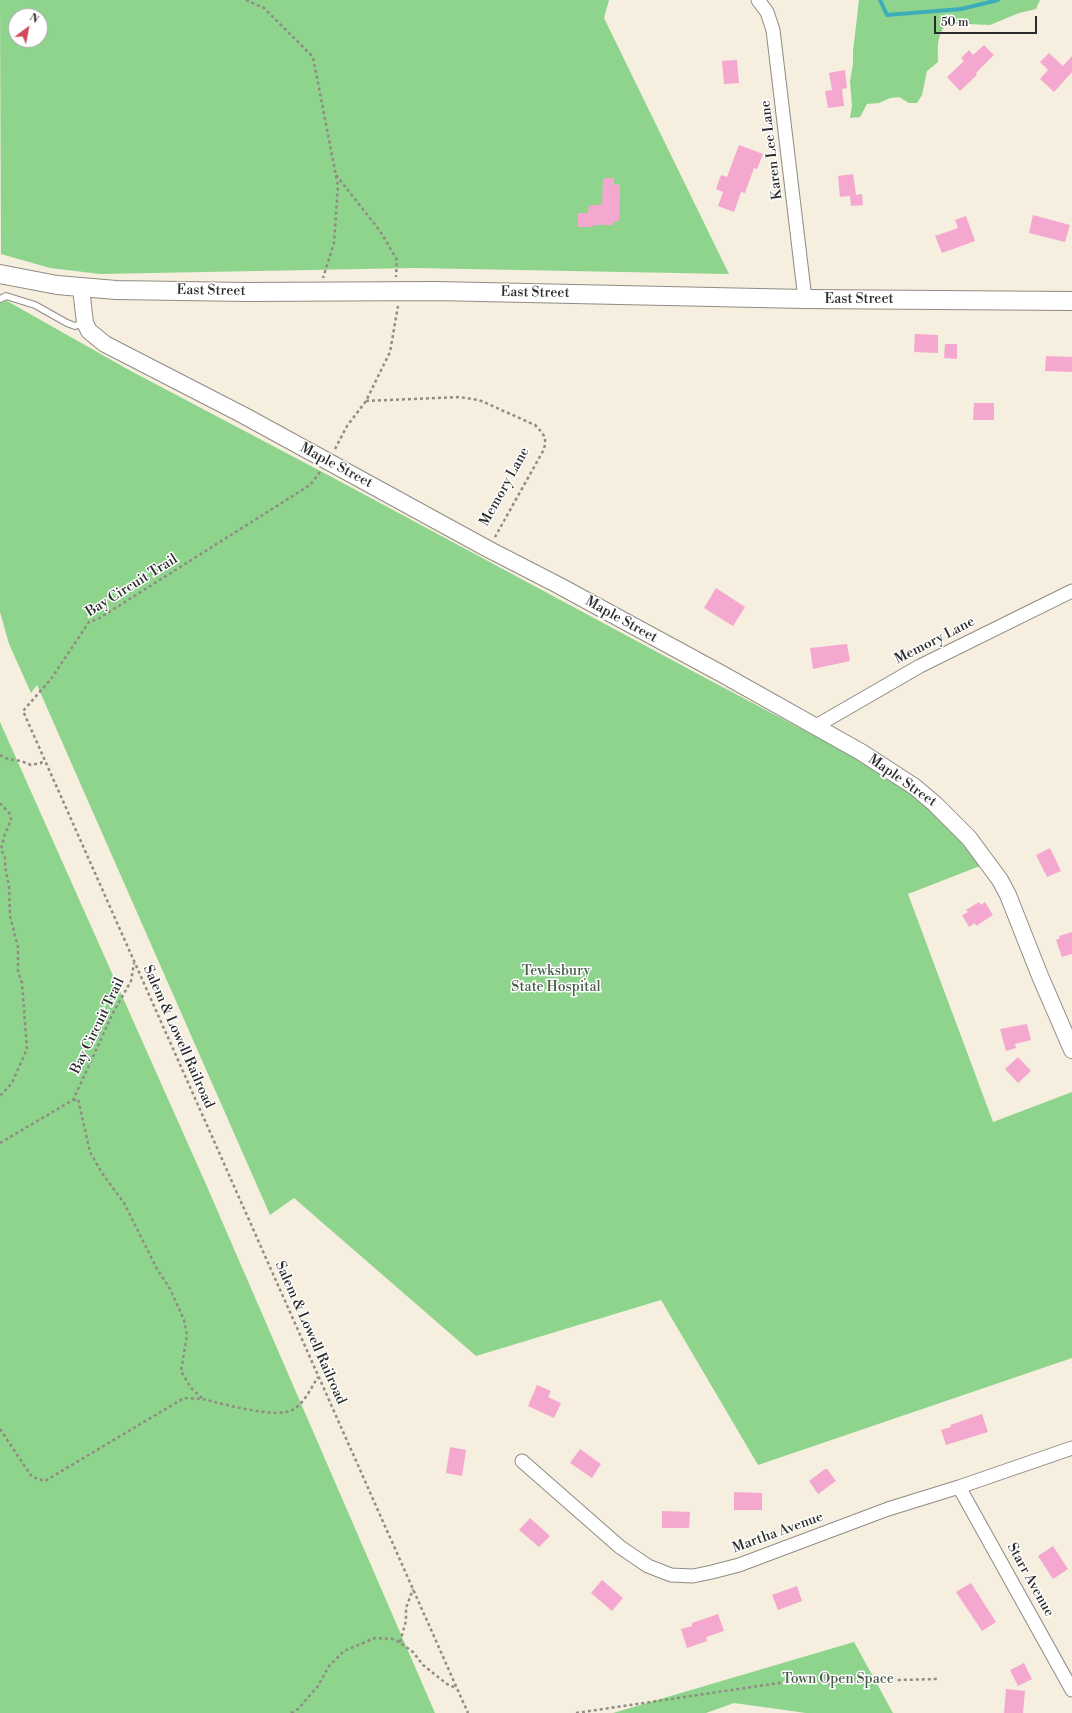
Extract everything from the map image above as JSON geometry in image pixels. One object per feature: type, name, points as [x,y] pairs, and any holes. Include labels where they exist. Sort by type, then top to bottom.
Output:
[{"type":"main road","name":"East Street","points":[[0,274],[25,280],[82,288],[116,290],[319,292],[435,291],[805,300],[1072,301]]},
{"type":"street","name":"Karen Lee Lane","points":[[758,0],[767,12],[773,30],[805,300]]},
{"type":"street","points":[[82,288],[85,323]]},
{"type":"street","name":"Maple Street","points":[[85,323],[89,331],[105,344],[243,415],[816,726],[861,752],[915,787],[953,821],[984,857],[1008,895],[1040,976],[1072,1050]]},
{"type":"street","name":"Memory Lane","points":[[816,726],[920,666],[1072,590]]},
{"type":"street","name":"Martha Avenue","points":[[522,1461],[620,1547],[648,1566],[665,1573],[693,1576],[739,1565],[888,1509],[959,1487],[1072,1448]]},
{"type":"street","name":"Starr Avenue","points":[[959,1487],[1072,1690]]},
{"type":"lane","points":[[0,299],[6,296],[20,299],[35,305],[75,326],[85,323]]},
{"type":"path","name":"Bay Circuit Trail","points":[[246,0],[264,8],[313,57],[338,186],[334,243],[319,292]]},
{"type":"path","name":"Bay Circuit Trail","points":[[73,1100],[113,1013],[132,981],[134,961],[23,711],[51,679],[89,622],[98,619],[310,486],[328,462],[347,426],[366,401],[390,352],[398,306],[397,260],[380,232],[336,176]]},
{"type":"path","name":"Memory Lane","points":[[366,401],[459,397],[479,400],[535,426],[543,432],[546,438],[546,444],[543,451],[488,549]]},
{"type":"path","points":[[0,755],[8,760],[21,761],[31,765],[41,763],[44,758]]},
{"type":"path","points":[[0,803],[10,814],[11,820],[1,849],[5,858],[5,867],[9,886],[10,916],[18,947],[18,972],[22,983],[27,1049],[12,1083],[0,1096]]},
{"type":"path","name":"Salem & Lowell Railroad","points":[[134,961],[468,1713]]},
{"type":"path","points":[[0,1143],[73,1100],[78,1099],[90,1152],[102,1173],[124,1203],[156,1267],[170,1289],[184,1320],[187,1335],[181,1371],[191,1388],[204,1399]]},
{"type":"path","points":[[0,1429],[32,1477],[45,1481],[184,1398],[204,1399],[257,1411],[280,1413],[293,1410],[303,1402],[318,1377]]},
{"type":"path","points":[[400,1642],[406,1621],[406,1608],[412,1589]]},
{"type":"path","points":[[290,1713],[298,1709],[318,1686],[329,1666],[344,1651],[374,1638],[392,1639],[400,1642],[412,1652],[423,1665],[447,1684],[457,1688]]},
{"type":"path","points":[[576,1713],[779,1683],[938,1678]]},
{"type":"green space","points":[[0,0],[609,0],[604,18],[729,274],[414,268],[100,274],[50,268],[1,254]]},
{"type":"green space","points":[[859,0],[1040,0],[1036,9],[1019,13],[990,25],[947,23],[939,37],[938,62],[927,71],[922,95],[917,103],[909,103],[899,97],[890,98],[879,103],[867,104],[860,117],[850,118],[852,106],[850,81]]},
{"type":"green space","name":"Tewksbury State Hospital","points":[[0,297],[129,370],[862,761],[922,803],[957,837],[980,866],[908,894],[993,1122],[1072,1092],[1072,1358],[758,1465],[661,1300],[476,1356],[294,1198],[270,1215],[37,685],[31,693],[9,644],[0,612]]},
{"type":"green space","points":[[0,722],[205,1182],[435,1713],[0,1713]]},
{"type":"green space","name":"Town Open Space","points":[[854,1642],[893,1713],[806,1713],[734,1703],[706,1713],[613,1713]]},
{"type":"building","points":[[984,45],[994,55],[976,73],[977,75],[960,91],[947,77],[964,61],[961,58],[969,50],[973,55]]},
{"type":"building","points":[[1049,53],[1063,66],[1072,56],[1072,72],[1054,92],[1040,79],[1048,70],[1040,62]]},
{"type":"building","points":[[737,60],[739,83],[724,84],[722,61]]},
{"type":"building","points":[[845,70],[847,88],[842,89],[844,106],[828,108],[825,91],[832,90],[829,73]]},
{"type":"building","points":[[739,145],[763,154],[757,169],[754,168],[745,193],[741,192],[734,212],[718,206],[723,192],[716,189],[721,175],[727,177]]},
{"type":"building","points":[[853,174],[856,195],[862,194],[863,205],[851,206],[850,196],[840,197],[838,176]]},
{"type":"building","points":[[603,178],[614,178],[614,184],[620,185],[619,221],[613,221],[613,225],[578,227],[578,213],[588,213],[589,205],[602,205]]},
{"type":"building","points":[[1033,215],[1070,225],[1065,242],[1029,233]]},
{"type":"building","points":[[966,216],[975,241],[942,253],[935,236],[958,228],[955,220]]},
{"type":"building","points":[[915,334],[938,335],[938,353],[914,352]]},
{"type":"building","points":[[945,344],[957,344],[957,359],[944,358]]},
{"type":"building","points":[[1046,356],[1072,357],[1072,372],[1045,371]]},
{"type":"building","points":[[974,403],[994,403],[994,420],[973,420]]},
{"type":"building","points":[[716,588],[745,607],[733,626],[704,608]]},
{"type":"building","points":[[847,644],[850,661],[813,669],[810,648]]},
{"type":"building","points":[[1050,848],[1061,871],[1047,877],[1036,855]]},
{"type":"building","points":[[979,902],[981,905],[985,902],[993,915],[976,926],[975,923],[969,927],[962,915],[968,912],[966,910]]},
{"type":"building","points":[[1072,932],[1072,954],[1062,957],[1056,940],[1060,938],[1059,936]]},
{"type":"building","points":[[1027,1024],[1031,1040],[1015,1044],[1016,1048],[1006,1051],[1000,1029]]},
{"type":"building","points":[[1018,1057],[1031,1071],[1018,1083],[1005,1069]]},
{"type":"building","points":[[537,1385],[551,1391],[548,1397],[561,1403],[554,1418],[528,1406]]},
{"type":"building","points":[[982,1414],[988,1432],[946,1445],[941,1430],[951,1427],[950,1425]]},
{"type":"building","points":[[450,1447],[466,1450],[462,1476],[446,1473]]},
{"type":"building","points":[[580,1449],[601,1464],[592,1478],[570,1463]]},
{"type":"building","points":[[827,1469],[836,1481],[818,1494],[809,1481]]},
{"type":"building","points":[[734,1492],[762,1493],[762,1510],[734,1510]]},
{"type":"building","points":[[662,1511],[690,1512],[689,1528],[662,1528]]},
{"type":"building","points":[[530,1518],[550,1536],[539,1547],[519,1530]]},
{"type":"building","points":[[1053,1546],[1068,1569],[1053,1579],[1038,1556]]},
{"type":"building","points":[[602,1580],[623,1598],[612,1611],[591,1593]]},
{"type":"building","points":[[971,1583],[996,1622],[982,1631],[956,1592]]},
{"type":"building","points":[[797,1586],[802,1601],[778,1610],[772,1595]]},
{"type":"building","points":[[718,1614],[724,1631],[706,1637],[707,1641],[687,1648],[681,1629],[692,1626],[692,1623]]},
{"type":"building","points":[[1024,1663],[1032,1679],[1018,1686],[1010,1670]]},
{"type":"building","points":[[1006,1689],[1025,1691],[1023,1713],[1004,1713]]},
{"type":"waterway","points":[[880,0],[887,15],[961,9],[998,0]]}]
